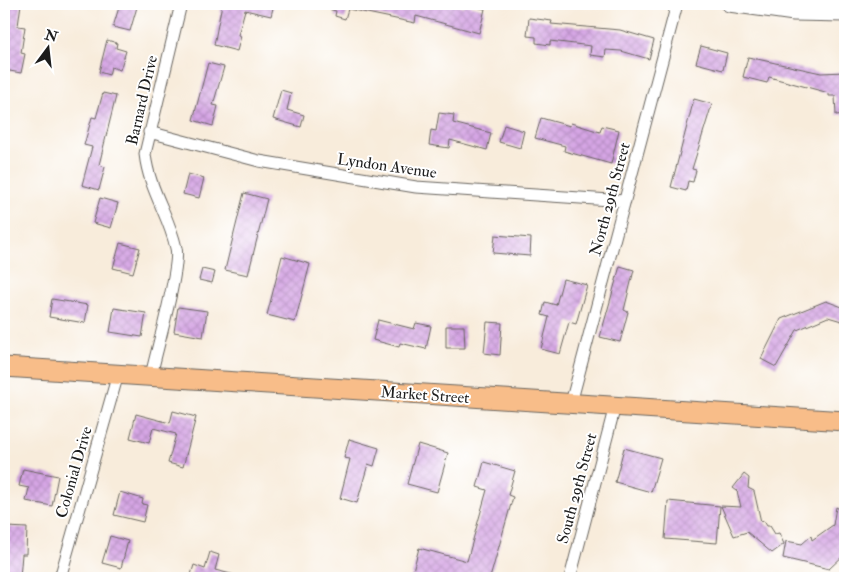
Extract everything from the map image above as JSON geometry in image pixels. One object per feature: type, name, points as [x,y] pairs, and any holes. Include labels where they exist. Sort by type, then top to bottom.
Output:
[{"type":"main road","name":"Market Street","points":[[4,367],[845,421]]},
{"type":"street","name":"Barnard Drive","points":[[151,376],[178,256],[171,231],[147,173],[145,154],[181,4]]},
{"type":"street","name":"North 29th Street","points":[[571,403],[676,4]]},
{"type":"street","points":[[729,4],[794,13],[845,14]]},
{"type":"street","name":"Lyndon Avenue","points":[[150,132],[259,161],[416,188],[625,201]]},
{"type":"street","name":"Colonial Drive","points":[[60,578],[118,374]]},
{"type":"street","name":"South 29th Street","points":[[570,578],[615,406]]},
{"type":"building","points":[[4,4],[21,4],[18,26],[25,27],[21,53],[25,54],[21,73],[4,70]]},
{"type":"building","points":[[120,4],[137,7],[130,31],[113,27]]},
{"type":"building","points":[[222,4],[274,4],[271,16],[245,10],[238,35],[241,36],[237,51],[214,45]]},
{"type":"building","points":[[320,4],[450,4],[463,7],[464,4],[485,9],[479,33],[416,16],[415,23],[348,9],[345,19],[335,16],[336,11],[319,7]]},
{"type":"building","points":[[529,18],[552,21],[551,24],[620,30],[654,40],[649,59],[621,51],[606,50],[605,57],[590,55],[591,46],[550,41],[550,45],[536,43],[536,37],[527,36]]},
{"type":"building","points":[[107,40],[117,43],[116,48],[126,51],[120,70],[111,67],[109,75],[99,72]]},
{"type":"building","points":[[701,46],[727,53],[723,70],[696,63]]},
{"type":"building","points":[[748,57],[821,73],[845,72],[845,114],[836,115],[835,96],[829,96],[829,93],[769,77],[767,83],[743,77]]},
{"type":"building","points":[[208,63],[224,67],[213,105],[218,106],[213,126],[193,120]]},
{"type":"building","points":[[281,90],[291,93],[287,110],[304,115],[301,127],[273,119]]},
{"type":"building","points":[[103,93],[116,96],[99,165],[105,167],[99,190],[82,185],[92,147],[84,145],[92,117],[96,118]]},
{"type":"building","points":[[694,99],[712,104],[692,169],[696,170],[693,182],[688,181],[686,191],[671,187]]},
{"type":"building","points":[[439,113],[454,115],[453,123],[491,133],[487,150],[450,140],[449,148],[429,145],[431,130],[436,131]]},
{"type":"building","points":[[541,118],[570,126],[571,123],[600,132],[602,126],[619,130],[611,164],[564,151],[565,146],[535,138]]},
{"type":"building","points":[[504,125],[524,131],[520,148],[499,142]]},
{"type":"building","points":[[188,174],[204,178],[199,198],[183,194]]},
{"type":"building","points":[[244,193],[267,199],[248,275],[225,270]]},
{"type":"building","points":[[100,198],[118,203],[111,228],[93,223]]},
{"type":"building","points":[[495,235],[531,238],[530,256],[493,253]]},
{"type":"building","points":[[120,243],[140,248],[133,273],[113,268]]},
{"type":"building","points":[[282,256],[310,264],[295,322],[267,315]]},
{"type":"building","points":[[620,266],[634,270],[624,310],[628,312],[620,342],[600,337]]},
{"type":"building","points":[[202,269],[215,272],[212,283],[199,280]]},
{"type":"building","points":[[563,279],[587,285],[576,324],[569,322],[560,354],[541,349],[549,317],[542,315],[545,302],[556,305]]},
{"type":"building","points":[[52,299],[88,305],[85,323],[49,317]]},
{"type":"building","points":[[826,301],[845,308],[845,322],[828,317],[797,330],[776,367],[761,359],[781,319]]},
{"type":"building","points":[[178,307],[207,311],[203,337],[174,332]]},
{"type":"building","points":[[114,308],[146,313],[142,337],[110,332]]},
{"type":"building","points":[[378,320],[414,329],[416,323],[431,326],[426,349],[400,343],[399,347],[373,340]]},
{"type":"building","points":[[487,322],[502,323],[500,355],[484,353]]},
{"type":"building","points":[[446,326],[464,326],[465,348],[446,348]]},
{"type":"building","points":[[173,411],[196,417],[183,467],[168,463],[176,434],[153,428],[149,443],[130,438],[136,414],[170,423]]},
{"type":"building","points":[[349,439],[379,448],[374,466],[368,464],[357,503],[340,498],[350,459],[344,458]]},
{"type":"building","points":[[418,444],[448,453],[437,492],[407,484]]},
{"type":"building","points":[[624,448],[661,458],[651,492],[615,482]]},
{"type":"building","points":[[484,462],[515,471],[508,495],[513,497],[490,578],[411,578],[419,548],[467,561],[487,490],[477,487]]},
{"type":"building","points":[[23,469],[58,476],[52,506],[26,501],[29,488],[19,486]]},
{"type":"building","points":[[744,474],[749,478],[748,488],[754,491],[761,522],[764,521],[767,526],[770,526],[775,534],[779,533],[784,544],[772,553],[747,532],[734,536],[721,506],[741,507],[737,491],[733,488]]},
{"type":"building","points":[[120,492],[143,499],[142,504],[147,505],[143,522],[114,515]]},
{"type":"building","points":[[668,501],[720,506],[717,543],[665,539]]},
{"type":"building","points":[[836,507],[845,512],[845,554],[829,569],[783,558],[786,541],[802,544],[811,536],[812,540],[833,525]]},
{"type":"building","points":[[7,527],[27,528],[26,554],[22,554],[20,578],[4,578]]},
{"type":"building","points":[[110,536],[128,541],[121,568],[102,563]]},
{"type":"building","points":[[210,552],[219,555],[215,570],[235,575],[235,578],[190,578],[194,565],[205,569]]}]
